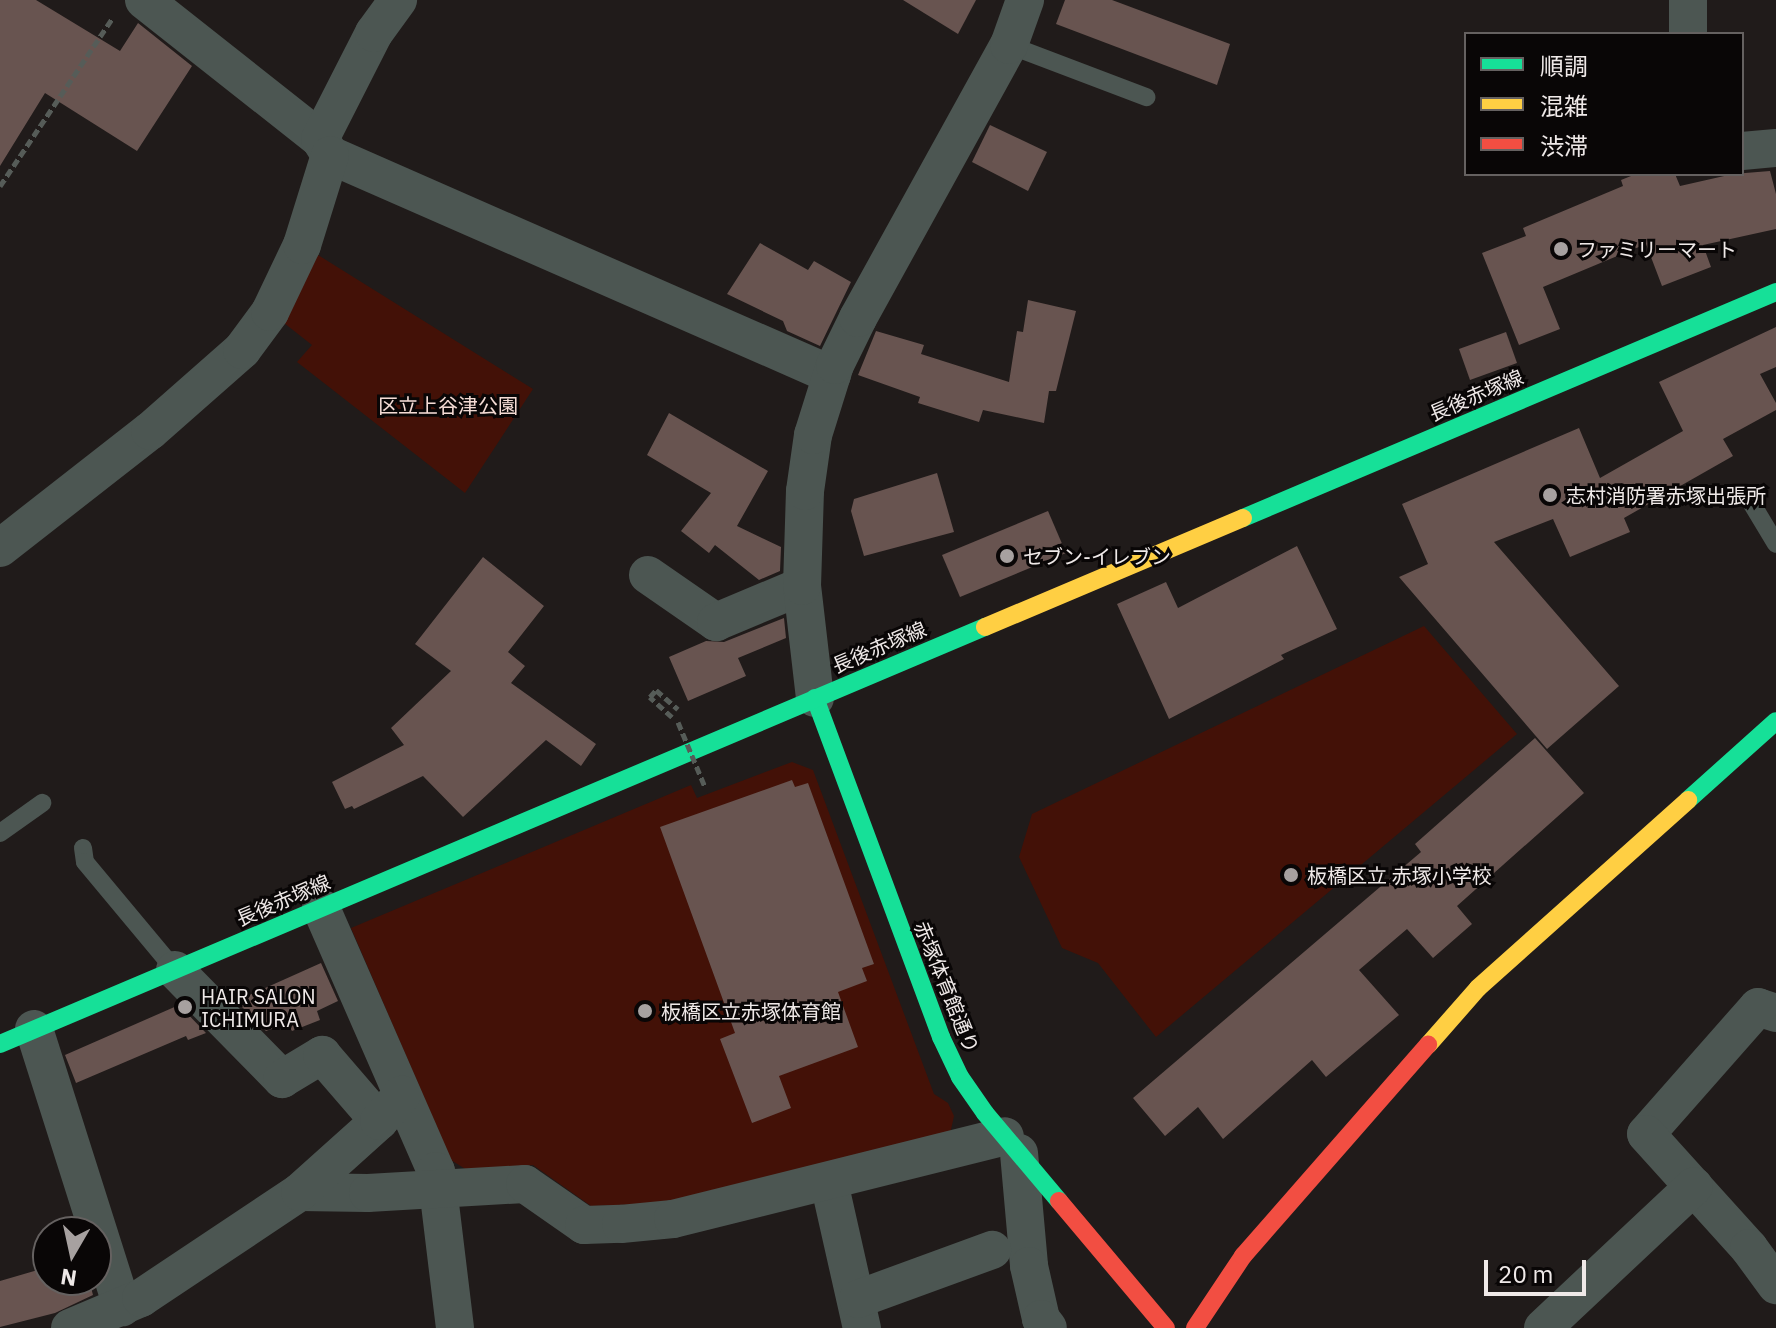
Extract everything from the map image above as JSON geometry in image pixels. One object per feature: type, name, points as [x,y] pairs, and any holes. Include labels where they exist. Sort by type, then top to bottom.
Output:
[{"type":"main road","name":"長後赤塚線","points":[[0,1044],[1776,292]]},
{"type":"main road","name":"赤塚体育館通り","points":[[815,698],[941,1037],[960,1077],[1012,1145],[1166,1328]]},
{"type":"main road","points":[[1195,1328],[1253,1245],[1478,988],[1776,721]]},
{"type":"street","points":[[0,548],[150,431],[242,350],[270,312],[302,245],[325,147],[374,33],[398,0]]},
{"type":"street","points":[[815,698],[802,586],[805,491],[813,435],[833,370],[1009,45],[1025,0]]},
{"type":"street","points":[[1688,0],[1688,32]]},
{"type":"street","points":[[130,6],[325,147],[833,370]]},
{"type":"street","points":[[1744,151],[1776,148]]},
{"type":"street","points":[[648,575],[716,622],[802,586]]},
{"type":"street","points":[[321,908],[390,1108]]},
{"type":"street","points":[[175,970],[282,1079],[322,1055],[390,1108],[436,1171],[455,1328]]},
{"type":"street","points":[[1776,1013],[1758,1007],[1646,1134],[1749,1248],[1776,1285]]},
{"type":"street","points":[[34,1029],[122,1307]]},
{"type":"street","points":[[70,1328],[122,1307],[300,1192],[390,1108]]},
{"type":"street","points":[[300,1192],[368,1193],[525,1184],[584,1225],[609,1225],[673,1219],[829,1182],[1012,1145],[1013,1259],[1048,1328]]},
{"type":"street","points":[[829,1182],[860,1314],[1013,1259]]},
{"type":"street","points":[[1543,1328],[1694,1186]]},
{"type":"lane","points":[[1009,45],[1146,97]]},
{"type":"lane","points":[[1746,494],[1776,544]]},
{"type":"lane","points":[[0,833],[42,803]]},
{"type":"lane","points":[[83,848],[85,862],[175,970]]},
{"type":"path","points":[[0,186],[130,6]]},
{"type":"path","points":[[678,709],[656,690],[650,697],[678,722],[705,787]]},
{"type":"green space","name":"区立上谷津公園","points":[[302,245],[533,389],[465,493],[297,362],[312,345],[270,312]]},
{"type":"green space","points":[[1424,626],[1517,734],[1156,1037],[1098,963],[1062,948],[1019,857],[1032,814]]},
{"type":"green space","name":"板橋区立赤塚体育館","points":[[792,762],[813,770],[934,1094],[948,1103],[954,1116],[950,1134],[669,1203],[591,1206],[533,1165],[467,1170],[451,1160],[351,928],[691,785],[697,798]]},
{"type":"building","points":[[0,0],[36,0],[120,51],[138,23],[192,66],[137,151],[45,93],[0,166]]},
{"type":"building","points":[[903,0],[976,0],[958,34]]},
{"type":"building","points":[[1065,0],[1112,0],[1230,44],[1217,85],[1056,24]]},
{"type":"building","points":[[990,125],[1047,152],[1028,191],[972,162]]},
{"type":"building","points":[[1770,171],[1776,194],[1776,229],[1703,245],[1711,267],[1662,286],[1646,244],[1543,287],[1560,329],[1519,345],[1482,253],[1526,236],[1523,228],[1623,186],[1621,180],[1631,176],[1676,176],[1680,186],[1724,176],[1744,176],[1744,173]]},
{"type":"building","points":[[760,243],[808,270],[814,261],[851,282],[820,346],[787,331],[783,321],[727,294]]},
{"type":"building","points":[[1028,300],[1076,311],[1056,391],[1049,391],[1044,423],[983,410],[979,422],[918,403],[920,397],[858,375],[876,331],[924,345],[921,354],[1009,382],[1017,331],[1023,332]]},
{"type":"building","points":[[1776,327],[1776,367],[1760,374],[1776,403],[1776,410],[1723,439],[1733,456],[1624,518],[1630,532],[1570,557],[1553,519],[1494,542],[1619,686],[1547,749],[1399,577],[1428,564],[1402,504],[1579,428],[1600,478],[1683,431],[1659,382]]},
{"type":"building","points":[[1506,332],[1517,363],[1470,380],[1459,349]]},
{"type":"building","points":[[669,413],[768,471],[737,526],[781,547],[780,571],[759,580],[715,545],[709,553],[681,531],[711,493],[647,455]]},
{"type":"building","points":[[937,473],[954,532],[864,556],[851,511],[854,499]]},
{"type":"building","points":[[1048,511],[1066,553],[960,597],[942,555]]},
{"type":"building","points":[[1297,546],[1337,629],[1281,655],[1284,659],[1169,719],[1117,604],[1166,582],[1178,608]]},
{"type":"building","points":[[483,557],[544,606],[508,652],[525,666],[511,683],[596,744],[581,766],[546,740],[463,817],[423,776],[354,809],[352,806],[345,809],[332,782],[404,745],[391,728],[451,671],[415,644]]},
{"type":"building","points":[[784,618],[786,638],[738,658],[746,676],[688,701],[669,657],[706,641],[724,642]]},
{"type":"building","points":[[1535,738],[1584,793],[1457,906],[1472,924],[1433,958],[1407,929],[1359,970],[1399,1015],[1326,1077],[1312,1060],[1223,1139],[1198,1107],[1165,1136],[1133,1098],[1421,852],[1415,844]]},
{"type":"building","points":[[792,780],[795,787],[808,783],[874,964],[862,968],[867,981],[838,992],[858,1047],[779,1076],[791,1108],[752,1123],[720,1039],[735,1033],[660,827]]},
{"type":"building","points":[[321,963],[338,1001],[317,1011],[320,1020],[292,1031],[287,1023],[266,1031],[236,1001]]},
{"type":"building","points":[[179,1005],[206,1033],[188,1040],[186,1036],[76,1083],[65,1055]]},
{"type":"building","points":[[32,1272],[32,1296],[91,1296],[55,1313],[0,1327],[0,1281]]},
{"type":"traffic: fast","points":[[1243,518],[1776,292]]},
{"type":"traffic: fast","points":[[0,1044],[985,627]]},
{"type":"traffic: fast","points":[[815,698],[941,1037],[960,1077],[985,1113],[1059,1201]]},
{"type":"traffic: fast","points":[[1688,800],[1776,721]]},
{"type":"traffic: slow","points":[[985,627],[1243,518]]},
{"type":"traffic: slow","points":[[1428,1045],[1478,988],[1688,800]]},
{"type":"traffic: jam","points":[[1195,1328],[1243,1256],[1428,1045]]},
{"type":"traffic: jam","points":[[1059,1201],[1166,1328]]},
{"type":"place","name":"ファミリーマート","points":[[1561,249]]},
{"type":"place","name":"志村消防署赤塚出張所","points":[[1550,495]]},
{"type":"place","name":"セブン-イレブン","points":[[1007,556]]},
{"type":"place","name":"板橋区立 赤塚小学校","points":[[1291,875]]},
{"type":"place","name":"HAIR SALON ICHIMURA","points":[[185,1007]]},
{"type":"place","name":"板橋区立赤塚体育館","points":[[645,1011]]}]
